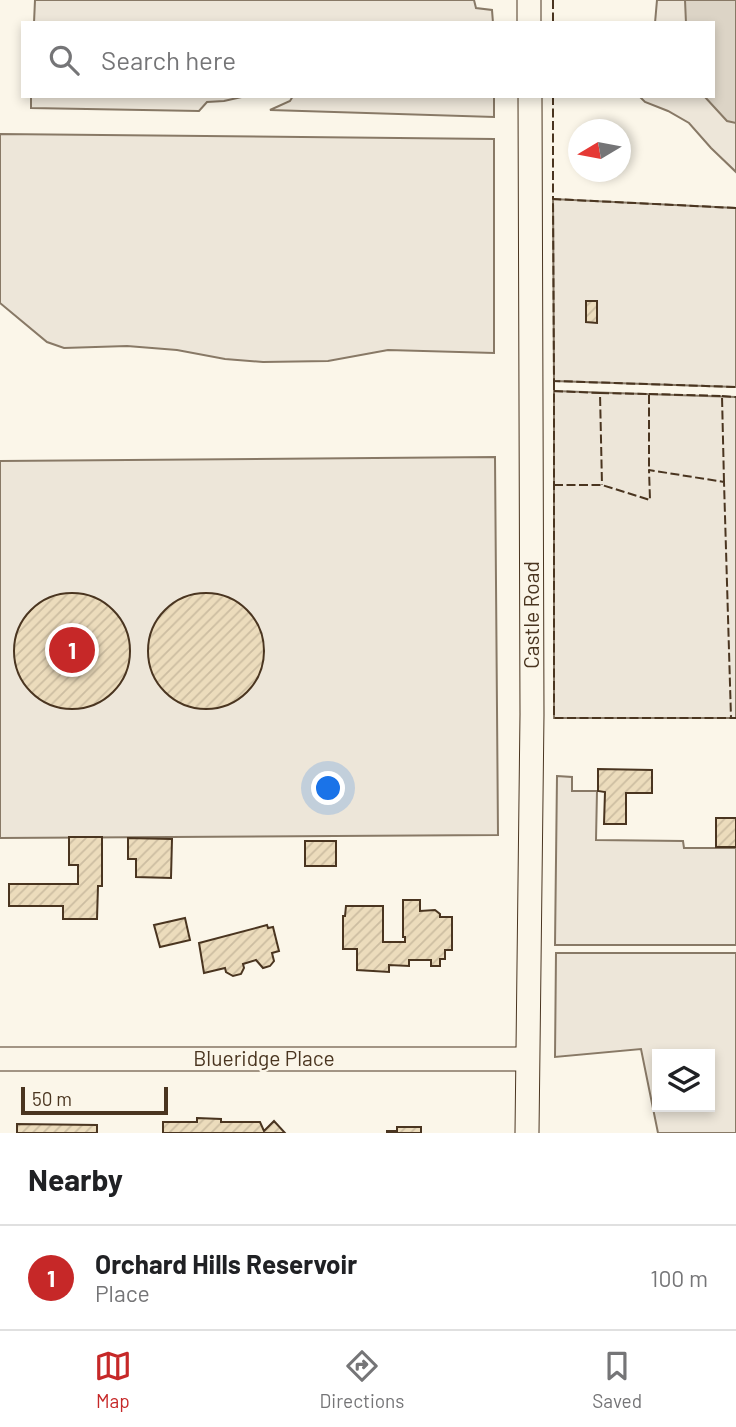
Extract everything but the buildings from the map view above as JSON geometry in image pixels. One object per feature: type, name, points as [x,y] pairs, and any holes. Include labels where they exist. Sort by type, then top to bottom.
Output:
[{"type":"street","points":[[528,0],[529,21]]},
{"type":"street","name":"Castle Road","points":[[527,1133],[533,714],[530,98]]},
{"type":"street","name":"Blueridge Place","points":[[0,1059],[527,1059]]},
{"type":"shaded area","points":[[35,0],[474,0],[476,8],[492,10],[493,21],[34,21]]},
{"type":"shaded area","points":[[657,0],[736,0],[736,172],[689,123],[641,98],[715,98],[715,21],[655,21]]},
{"type":"shaded area","points":[[685,0],[736,0],[736,123],[727,121],[706,98],[715,98],[715,21],[686,21]]},
{"type":"shaded area","points":[[31,98],[237,98],[207,102],[199,111],[31,108]]},
{"type":"shaded area","points":[[292,98],[494,98],[494,117],[270,110]]},
{"type":"shaded area","points":[[0,134],[494,139],[494,353],[388,350],[328,361],[263,362],[127,346],[64,348],[47,342],[0,303]]},
{"type":"shaded area","points":[[553,199],[736,208],[736,387],[554,381]]},
{"type":"shaded area","points":[[554,391],[736,397],[736,718],[554,718]]},
{"type":"shaded area","points":[[495,457],[498,835],[0,838],[0,461]]},
{"type":"shaded area","points":[[557,776],[572,777],[572,791],[597,791],[596,840],[683,841],[684,848],[736,848],[736,945],[555,945]]},
{"type":"shaded area","points":[[556,953],[736,953],[736,1133],[658,1133],[654,1112],[715,1112],[715,1049],[652,1049],[652,1103],[641,1049],[555,1057]]},
{"type":"fence","points":[[553,0],[553,21]]},
{"type":"fence","points":[[553,98],[553,199]]},
{"type":"fence","points":[[736,208],[553,199],[554,381],[736,387]]},
{"type":"fence","points":[[554,381],[554,718],[736,718]]},
{"type":"fence","points":[[554,391],[600,393],[602,485]]},
{"type":"fence","points":[[600,393],[649,394],[649,470]]},
{"type":"fence","points":[[649,394],[722,396],[724,482]]},
{"type":"fence","points":[[722,396],[736,397]]},
{"type":"fence","points":[[554,485],[602,485],[650,500],[649,470],[724,482],[731,718]]},
{"type":"place","name":"Orchard Hills Reservoir","points":[[72,650]]}]
